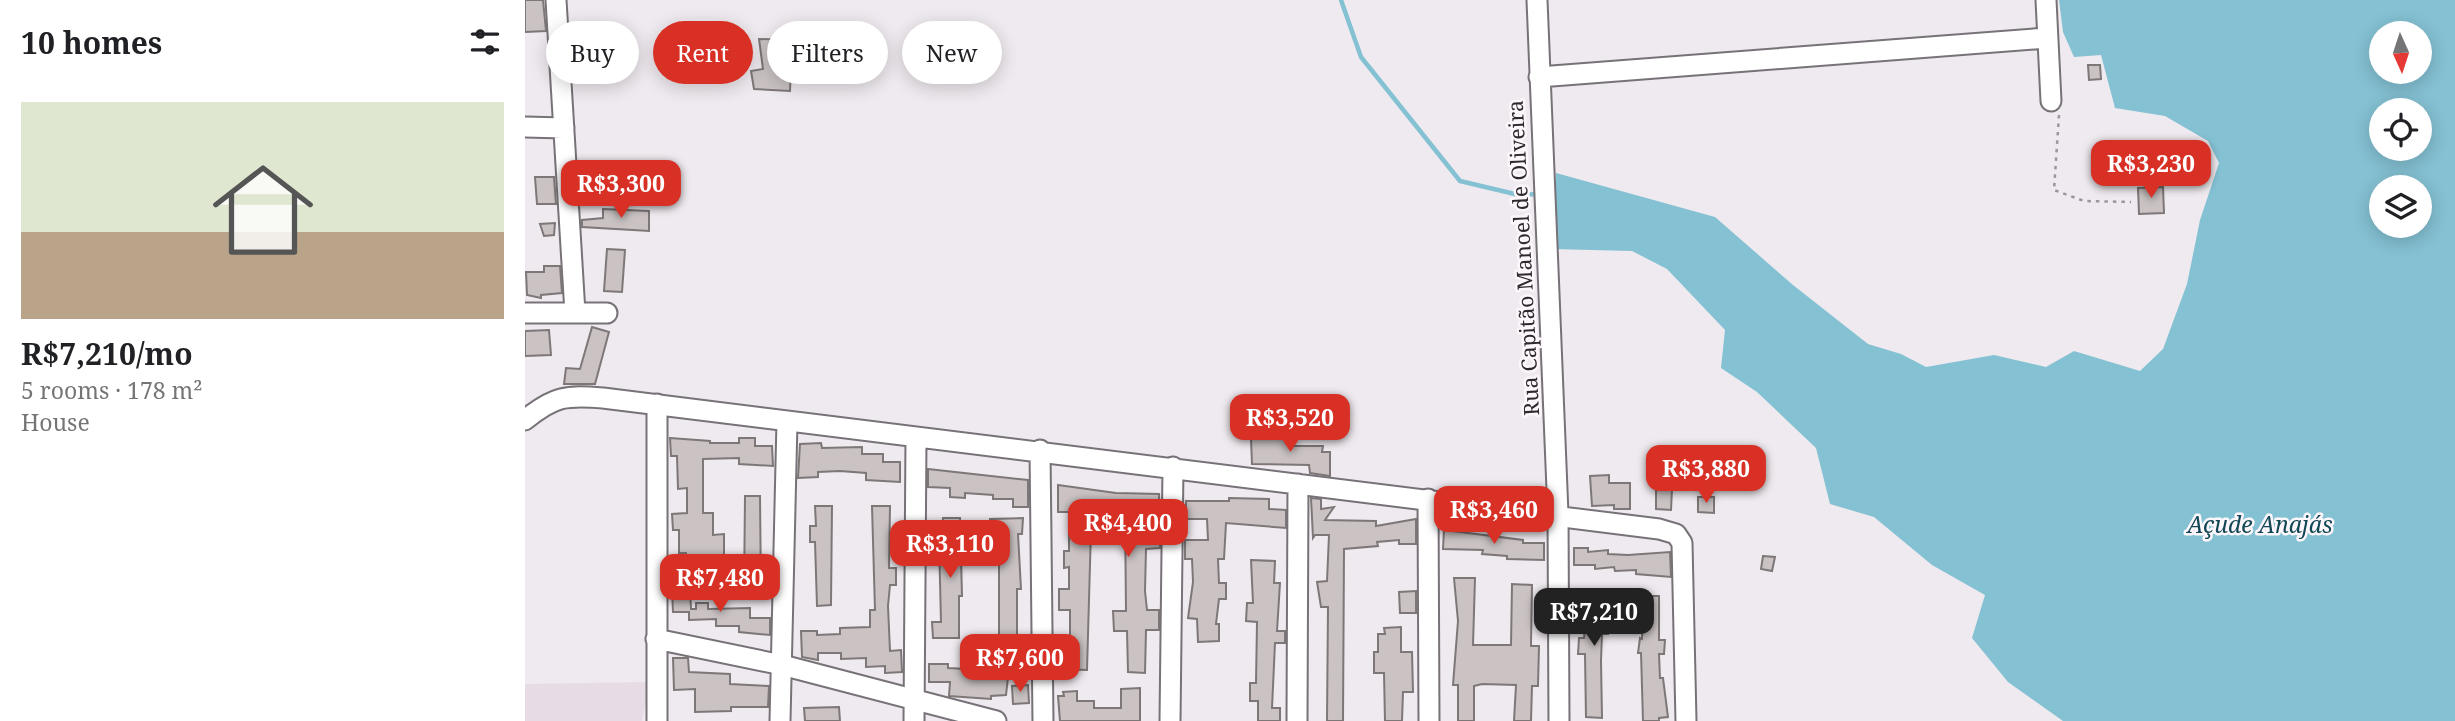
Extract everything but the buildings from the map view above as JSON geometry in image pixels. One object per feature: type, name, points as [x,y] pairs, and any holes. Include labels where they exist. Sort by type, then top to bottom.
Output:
[{"type":"street","points":[[556,0],[575,313]]},
{"type":"street","name":"Rua Capitão Manoel de Oliveira","points":[[1537,0],[1558,514],[1559,721]]},
{"type":"street","points":[[2046,0],[2051,102]]},
{"type":"street","points":[[1539,77],[2047,38]]},
{"type":"street","points":[[525,127],[564,128]]},
{"type":"street","points":[[525,313],[607,313]]},
{"type":"street","points":[[525,420],[559,398],[603,398],[1558,514],[1659,529],[1676,534],[1682,543],[1686,721]]},
{"type":"street","points":[[657,404],[657,721]]},
{"type":"street","points":[[780,721],[787,421]]},
{"type":"street","points":[[914,721],[916,437]]},
{"type":"street","points":[[1040,450],[1043,721]]},
{"type":"street","points":[[1170,721],[1173,467]]},
{"type":"street","points":[[1297,721],[1298,484]]},
{"type":"street","points":[[1428,499],[1429,721]]},
{"type":"street","points":[[656,639],[782,665],[996,721]]},
{"type":"path","points":[[2051,102],[2060,111],[2054,190],[2084,201],[2131,202]]},
{"type":"shaded area","points":[[650,682],[642,721],[525,721],[525,684]]},
{"type":"water","name":"Açude Anajás","points":[[2059,0],[2455,0],[2455,721],[2063,721],[2008,682],[1972,638],[1985,595],[1932,565],[1874,517],[1830,504],[1816,448],[1757,392],[1721,368],[1725,330],[1667,269],[1632,251],[1552,249],[1556,173],[1715,217],[1793,285],[1868,344],[1901,354],[1926,367],[1994,355],[2046,367],[2074,351],[2140,371],[2163,349],[2187,284],[2200,220],[2219,163],[2208,141],[2165,116],[2115,108],[2101,55],[2074,57],[2063,32]]},
{"type":"waterway","points":[[1341,0],[1361,57],[1460,181],[1519,195],[1539,194]]}]
